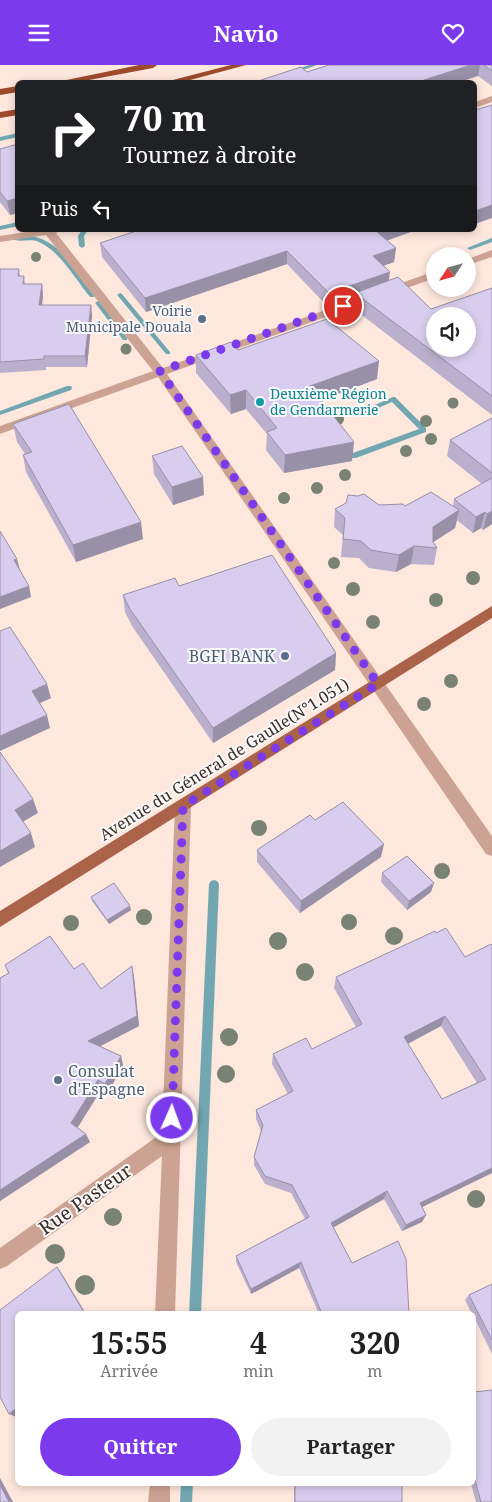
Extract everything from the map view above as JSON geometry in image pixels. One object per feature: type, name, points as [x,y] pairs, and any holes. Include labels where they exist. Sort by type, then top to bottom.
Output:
[{"type":"highway","points":[[72,80],[154,65]]},
{"type":"highway","points":[[178,80],[242,65]]},
{"type":"highway","points":[[0,92],[15,90]]},
{"type":"highway","points":[[0,115],[15,112]]},
{"type":"main road","name":"Avenue du Géneral de Gaulle(N°1.051)","points":[[0,920],[492,611]]},
{"type":"street","points":[[477,104],[492,99]]},
{"type":"street","points":[[0,239],[48,232]]},
{"type":"street","points":[[56,232],[160,371],[492,849]]},
{"type":"street","points":[[476,259],[492,253]]},
{"type":"street","points":[[0,430],[160,371],[426,277]]},
{"type":"street","points":[[165,1311],[183,806]]},
{"type":"street","name":"Rue Pasteur","points":[[0,1259],[171,1138]]},
{"type":"street","points":[[159,1502],[160,1486]]},
{"type":"building","points":[[329,65],[471,65],[424,80],[261,80],[301,67],[307,72]]},
{"type":"building","points":[[484,65],[492,65],[492,71]]},
{"type":"building","points":[[492,105],[492,205],[477,210],[477,109]]},
{"type":"building","points":[[15,145],[15,199],[7,201],[0,192],[0,149]]},
{"type":"building","points":[[133,232],[377,232],[396,248],[373,256],[390,272],[329,293],[287,251],[145,298],[100,243]]},
{"type":"building","points":[[0,269],[19,269],[18,276],[24,276],[23,284],[42,284],[39,305],[91,305],[85,356],[44,356],[44,359],[0,362]]},
{"type":"building","points":[[398,277],[429,307],[426,307],[426,346],[355,293]]},
{"type":"building","points":[[492,288],[492,396],[440,357],[476,357],[476,307],[437,307],[466,297],[476,297],[476,294]]},
{"type":"building","points":[[327,319],[379,361],[310,386],[354,442],[285,455],[267,432],[277,428],[246,390],[230,395],[196,355],[231,342],[238,350]]},
{"type":"building","points":[[69,404],[141,522],[73,545],[23,455],[32,452],[13,424]]},
{"type":"building","points":[[492,418],[492,473],[450,440]]},
{"type":"building","points":[[182,446],[203,477],[172,487],[152,456]]},
{"type":"building","points":[[492,478],[492,511],[487,514],[485,512],[476,517],[454,499]]},
{"type":"building","points":[[431,492],[459,510],[433,527],[433,542],[437,548],[414,546],[399,555],[371,550],[361,541],[343,539],[345,518],[335,509],[346,503],[348,495],[358,496],[364,494],[379,505],[403,504],[405,506]]},
{"type":"building","points":[[0,531],[17,559],[14,560],[29,586],[0,597]]},
{"type":"building","points":[[272,555],[336,653],[213,728],[130,609],[123,595],[175,578],[179,586]]},
{"type":"building","points":[[10,627],[47,684],[32,691],[47,715],[0,736],[0,631]]},
{"type":"building","points":[[0,752],[33,799],[15,810],[31,833],[0,851]]},
{"type":"building","points":[[343,802],[384,844],[301,901],[257,850],[310,815],[315,820]]},
{"type":"building","points":[[407,856],[434,883],[409,901],[382,873]]},
{"type":"building","points":[[114,883],[130,906],[107,920],[91,897]]},
{"type":"building","points":[[446,928],[465,957],[492,945],[492,1168],[420,1203],[426,1215],[406,1225],[387,1191],[331,1223],[352,1263],[398,1241],[406,1259],[409,1311],[321,1311],[301,1262],[251,1289],[236,1256],[309,1217],[292,1185],[265,1176],[254,1157],[263,1125],[256,1110],[293,1091],[273,1054],[306,1038],[312,1049],[362,1024],[336,977],[435,931],[436,933]],"holes":[[[445,1016],[486,1079],[442,1099],[404,1037]]]},
{"type":"building","points":[[50,936],[74,969],[83,963],[101,989],[132,966],[137,1016],[88,1041],[121,1056],[105,1084],[98,1080],[71,1123],[86,1134],[0,1190],[0,978],[9,973],[5,965]]},
{"type":"building","points":[[57,1267],[83,1311],[15,1311],[15,1409],[9,1414],[0,1397],[0,1310]]},
{"type":"building","points":[[492,1284],[492,1340],[469,1295]]},
{"type":"building","points":[[492,1390],[492,1502],[481,1502],[476,1483],[476,1392]]},
{"type":"building","points":[[0,1485],[9,1502],[0,1502]]},
{"type":"building","points":[[295,1486],[402,1486],[402,1502],[295,1502]]},
{"type":"waterway","points":[[293,72],[314,65]]},
{"type":"waterway","points":[[0,139],[15,136]]},
{"type":"waterway","points":[[0,228],[15,225]]},
{"type":"waterway","points":[[82,246],[81,236],[84,232]]},
{"type":"waterway","points":[[15,239],[35,238],[43,241],[59,254],[92,296]]},
{"type":"waterway","points":[[473,247],[492,240]]},
{"type":"waterway","points":[[120,295],[168,353]]},
{"type":"waterway","points":[[98,303],[125,339]]},
{"type":"waterway","points":[[0,413],[69,388]]},
{"type":"waterway","points":[[353,456],[424,430],[393,399],[357,414]]},
{"type":"waterway","points":[[195,1311],[214,884]]},
{"type":"waterway","points":[[186,1502],[187,1486]]},
{"type":"place","name":"Voirie Municipale Douala","points":[[202,319]]},
{"type":"place","name":"Deuxième Région de Gendarmerie","points":[[260,402]]},
{"type":"place","name":"BGFI BANK","points":[[285,656]]},
{"type":"place","name":"Consulat d'Espagne","points":[[58,1080]]},
{"type":"route","points":[[172,1118],[183,806],[378,684],[160,371],[343,306]]}]
